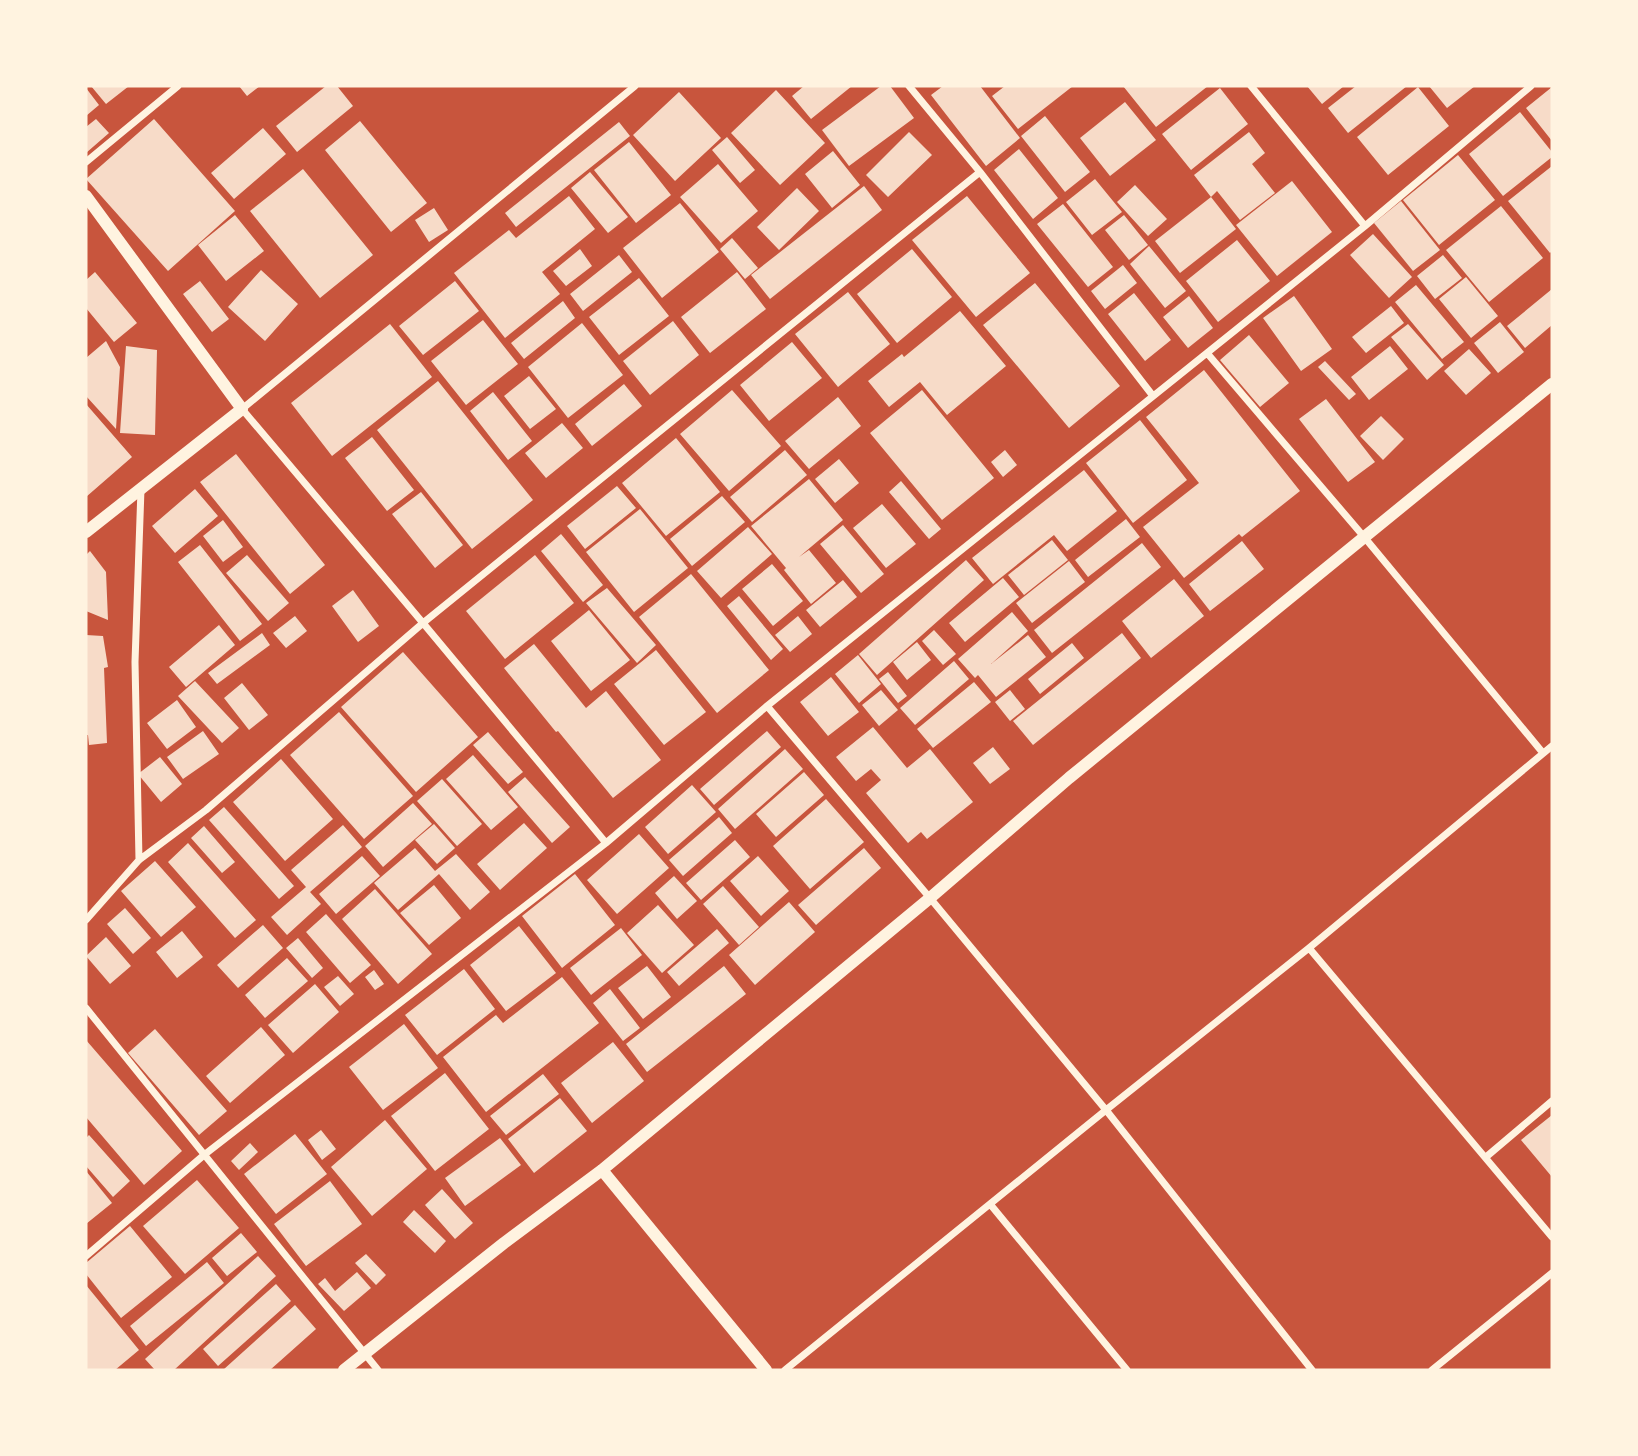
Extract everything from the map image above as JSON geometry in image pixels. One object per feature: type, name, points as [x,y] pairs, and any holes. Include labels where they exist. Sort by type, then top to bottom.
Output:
[{"type":"street","points":[[86,162],[178,86]]},
{"type":"street","points":[[88,526],[141,489],[242,410],[635,86]]},
{"type":"street","points":[[909,86],[980,172],[1153,396]]},
{"type":"street","points":[[1251,86],[1365,226]]},
{"type":"street","points":[[86,1256],[204,1156],[606,843],[767,706],[1365,226],[1531,86]]},
{"type":"street","points":[[86,920],[139,860],[206,810],[423,623],[980,172]]},
{"type":"street","points":[[86,196],[242,410],[606,843]]},
{"type":"street","points":[[1207,353],[1543,753]]},
{"type":"street","points":[[344,1370],[504,1243],[602,1170],[930,898],[1069,778],[1552,384]]},
{"type":"street","points":[[139,860],[135,662],[141,489]]},
{"type":"street","points":[[767,706],[1106,1110],[1312,1370]]},
{"type":"street","points":[[785,1370],[1309,948],[1552,746]]},
{"type":"street","points":[[1309,948],[1552,1237]]},
{"type":"street","points":[[86,1008],[378,1370]]},
{"type":"street","points":[[1486,1157],[1552,1101]]},
{"type":"street","points":[[602,1170],[766,1370]]},
{"type":"street","points":[[989,1204],[1128,1370]]},
{"type":"street","points":[[1432,1370],[1552,1273]]},
{"type":"building","points":[[91,86],[129,86],[106,104]]},
{"type":"building","points":[[239,86],[260,86],[247,96]]},
{"type":"building","points":[[326,86],[337,86],[353,106],[297,152],[276,126]]},
{"type":"building","points":[[804,86],[852,86],[811,119],[792,96]]},
{"type":"building","points":[[881,86],[890,86],[914,118],[849,166],[822,130]]},
{"type":"building","points":[[943,86],[980,86],[1020,138],[986,166],[931,95]]},
{"type":"building","points":[[1005,86],[1073,86],[1018,129],[992,96]]},
{"type":"building","points":[[1123,86],[1208,86],[1156,127]]},
{"type":"building","points":[[1307,86],[1344,86],[1322,104]]},
{"type":"building","points":[[1356,86],[1407,86],[1348,133],[1328,108]]},
{"type":"building","points":[[1429,86],[1475,86],[1447,108]]},
{"type":"building","points":[[1418,87],[1449,126],[1388,175],[1357,137]]},
{"type":"building","points":[[1552,87],[1552,141],[1526,108]]},
{"type":"building","points":[[86,88],[99,105],[86,116]]},
{"type":"building","points":[[1220,88],[1248,124],[1191,170],[1162,134]]},
{"type":"building","points":[[776,90],[825,143],[780,185],[731,133]]},
{"type":"building","points":[[679,92],[721,138],[675,181],[633,135]]},
{"type":"building","points":[[1125,102],[1156,140],[1110,176],[1080,138]]},
{"type":"building","points":[[1520,112],[1552,152],[1552,157],[1503,196],[1469,154]]},
{"type":"building","points":[[1045,116],[1090,172],[1065,192],[1021,136]]},
{"type":"building","points":[[96,119],[109,133],[86,153],[86,127]]},
{"type":"building","points":[[154,119],[235,211],[168,271],[86,179]]},
{"type":"building","points":[[360,121],[427,203],[391,232],[325,150]]},
{"type":"building","points":[[619,122],[630,136],[516,227],[505,213]]},
{"type":"building","points":[[263,128],[286,154],[234,199],[211,173]]},
{"type":"building","points":[[909,132],[932,155],[888,197],[866,175]]},
{"type":"building","points":[[1249,132],[1265,153],[1252,164],[1275,193],[1240,220],[1217,191],[1211,197],[1194,175]]},
{"type":"building","points":[[727,137],[755,170],[740,183],[712,150]]},
{"type":"building","points":[[629,142],[671,195],[636,223],[594,170]]},
{"type":"building","points":[[1019,149],[1058,198],[1033,219],[994,170]]},
{"type":"building","points":[[833,151],[860,185],[832,208],[805,174]]},
{"type":"building","points":[[1458,155],[1495,200],[1439,245],[1403,200]]},
{"type":"building","points":[[718,164],[758,211],[721,243],[680,197]]},
{"type":"building","points":[[1552,166],[1552,251],[1550,253],[1508,201]]},
{"type":"building","points":[[303,169],[373,255],[320,298],[250,211]]},
{"type":"building","points":[[590,172],[628,217],[608,233],[571,188]]},
{"type":"building","points":[[1095,179],[1122,212],[1092,235],[1066,202]]},
{"type":"building","points":[[1292,181],[1332,232],[1277,276],[1236,225]]},
{"type":"building","points":[[1135,185],[1167,219],[1148,236],[1117,202]]},
{"type":"building","points":[[864,186],[882,210],[770,299],[751,275]]},
{"type":"building","points":[[797,188],[819,211],[779,250],[757,227]]},
{"type":"building","points":[[569,196],[595,229],[542,272],[560,294],[505,338],[454,273],[509,230],[516,238]]},
{"type":"building","points":[[967,196],[1030,273],[976,317],[912,240]]},
{"type":"building","points":[[1211,197],[1236,229],[1180,273],[1155,241]]},
{"type":"building","points":[[1401,201],[1440,250],[1413,271],[1374,223]]},
{"type":"building","points":[[680,203],[719,252],[662,298],[623,248]]},
{"type":"building","points":[[1063,204],[1113,267],[1088,287],[1037,224]]},
{"type":"building","points":[[1501,206],[1543,258],[1489,302],[1446,250]]},
{"type":"building","points":[[434,208],[448,230],[429,242],[415,220]]},
{"type":"building","points":[[235,215],[264,251],[226,281],[198,245]]},
{"type":"building","points":[[1124,215],[1148,245],[1129,260],[1105,230]]},
{"type":"building","points":[[1373,234],[1412,277],[1389,298],[1350,255]]},
{"type":"building","points":[[732,238],[758,268],[745,279],[720,249]]},
{"type":"building","points":[[1237,240],[1270,281],[1218,322],[1186,281]]},
{"type":"building","points":[[1149,246],[1186,291],[1165,308],[1130,264]]},
{"type":"building","points":[[580,249],[592,266],[566,286],[553,271]]},
{"type":"building","points":[[912,249],[952,297],[897,343],[857,294]]},
{"type":"building","points":[[619,255],[632,272],[583,311],[570,294]]},
{"type":"building","points":[[1443,255],[1462,278],[1435,299],[1417,276]]},
{"type":"building","points":[[1123,265],[1137,283],[1105,309],[1091,291]]},
{"type":"building","points":[[261,270],[298,304],[265,341],[228,307]]},
{"type":"building","points":[[95,272],[137,323],[114,342],[86,308],[86,280]]},
{"type":"building","points":[[737,272],[766,309],[710,353],[681,317]]},
{"type":"building","points":[[1466,277],[1498,316],[1471,338],[1439,299]]},
{"type":"building","points":[[639,278],[669,316],[619,355],[589,317]]},
{"type":"building","points":[[200,281],[229,319],[212,332],[183,294]]},
{"type":"building","points":[[455,281],[479,311],[423,355],[399,326]]},
{"type":"building","points":[[1035,283],[1120,386],[1069,428],[983,325]]},
{"type":"building","points":[[1416,285],[1464,342],[1442,359],[1395,302]]},
{"type":"building","points":[[1552,289],[1552,325],[1525,348],[1507,326]]},
{"type":"building","points":[[848,292],[890,344],[838,387],[795,334]]},
{"type":"building","points":[[1134,293],[1171,340],[1145,361],[1108,314]]},
{"type":"building","points":[[1189,296],[1213,328],[1188,348],[1163,317]]},
{"type":"building","points":[[1294,296],[1332,349],[1301,371],[1263,318]]},
{"type":"building","points":[[563,301],[575,318],[524,359],[511,343]]},
{"type":"building","points":[[1391,306],[1404,323],[1366,353],[1352,337]]},
{"type":"building","points":[[960,311],[1006,366],[947,415],[920,382],[889,407],[868,381],[902,354],[904,357]]},
{"type":"building","points":[[483,320],[518,364],[466,405],[431,361]]},
{"type":"building","points":[[673,321],[699,355],[650,395],[623,361]]},
{"type":"building","points":[[1500,322],[1524,352],[1498,373],[1474,343]]},
{"type":"building","points":[[582,323],[623,375],[568,418],[528,367]]},
{"type":"building","points":[[390,324],[432,377],[332,456],[291,403]]},
{"type":"building","points":[[1408,324],[1444,365],[1427,380],[1391,337]]},
{"type":"building","points":[[1249,335],[1289,383],[1260,407],[1220,360]]},
{"type":"building","points":[[106,341],[120,367],[116,429],[86,396],[86,358]]},
{"type":"building","points":[[792,342],[822,378],[769,421],[740,385]]},
{"type":"building","points":[[126,346],[157,350],[155,435],[120,433]]},
{"type":"building","points":[[1390,346],[1408,369],[1369,400],[1351,377]]},
{"type":"building","points":[[1469,349],[1491,373],[1466,395],[1444,371]]},
{"type":"building","points":[[1325,361],[1356,394],[1349,400],[1318,367]]},
{"type":"building","points":[[1204,370],[1300,491],[1242,537],[1239,534],[1184,578],[1143,527],[1199,483],[1146,417]]},
{"type":"building","points":[[529,376],[556,409],[530,429],[504,396]]},
{"type":"building","points":[[438,381],[533,500],[472,549],[377,430]]},
{"type":"building","points":[[624,384],[642,406],[592,446],[575,424]]},
{"type":"building","points":[[732,390],[781,446],[729,491],[680,434]]},
{"type":"building","points":[[922,390],[994,478],[942,520],[870,433]]},
{"type":"building","points":[[493,392],[532,441],[508,460],[470,411]]},
{"type":"building","points":[[838,397],[861,426],[809,469],[785,441]]},
{"type":"building","points":[[1326,399],[1375,462],[1348,482],[1299,419]]},
{"type":"building","points":[[86,404],[132,457],[86,497]]},
{"type":"building","points":[[1381,416],[1404,439],[1383,460],[1360,436]]},
{"type":"building","points":[[1140,420],[1187,480],[1133,523],[1086,463]]},
{"type":"building","points":[[562,423],[583,448],[546,478],[525,453]]},
{"type":"building","points":[[372,437],[414,490],[387,511],[345,458]]},
{"type":"building","points":[[676,438],[720,492],[666,536],[622,483]]},
{"type":"building","points":[[785,450],[807,475],[752,522],[730,497]]},
{"type":"building","points":[[1005,450],[1017,465],[1003,477],[991,462]]},
{"type":"building","points":[[236,454],[325,565],[290,594],[200,482]]},
{"type":"building","points":[[839,459],[859,483],[835,503],[815,479]]},
{"type":"building","points":[[1084,470],[1117,511],[1067,551],[1054,535],[993,584],[972,558]]},
{"type":"building","points":[[809,479],[843,520],[799,557],[809,550],[836,583],[811,604],[784,570],[786,568],[751,526]]},
{"type":"building","points":[[901,481],[941,529],[929,539],[889,492]]},
{"type":"building","points":[[617,486],[636,508],[585,549],[567,526]]},
{"type":"building","points":[[195,489],[218,516],[175,553],[152,526]]},
{"type":"building","points":[[421,492],[463,545],[435,568],[392,514]]},
{"type":"building","points":[[722,496],[745,522],[692,566],[670,539]]},
{"type":"building","points":[[882,504],[916,544],[886,568],[853,528]]},
{"type":"building","points":[[640,509],[688,568],[634,612],[586,552]]},
{"type":"building","points":[[1126,519],[1140,537],[1088,577],[1075,560]]},
{"type":"building","points":[[223,520],[243,547],[223,562],[203,536]]},
{"type":"building","points":[[843,525],[884,574],[861,593],[820,544]]},
{"type":"building","points":[[748,527],[772,554],[721,598],[697,571]]},
{"type":"building","points":[[561,534],[603,585],[583,602],[541,551]]},
{"type":"building","points":[[1052,540],[1068,560],[1024,595],[1008,575]]},
{"type":"building","points":[[1242,541],[1264,569],[1210,611],[1189,584]]},
{"type":"building","points":[[1142,543],[1161,567],[1052,653],[1034,630]]},
{"type":"building","points":[[200,545],[262,624],[240,641],[178,562]]},
{"type":"building","points":[[90,551],[106,572],[108,620],[86,611],[86,555]]},
{"type":"building","points":[[247,555],[289,603],[268,621],[226,573]]},
{"type":"building","points":[[535,555],[574,603],[505,659],[466,611]]},
{"type":"building","points":[[966,560],[984,580],[877,675],[859,654]]},
{"type":"building","points":[[1069,561],[1085,582],[1032,623],[1016,603]]},
{"type":"building","points":[[772,564],[803,601],[773,626],[742,589]]},
{"type":"building","points":[[691,574],[769,670],[717,713],[639,617]]},
{"type":"building","points":[[1003,578],[1019,597],[965,642],[949,623]]},
{"type":"building","points":[[1174,579],[1204,616],[1151,658],[1122,621]]},
{"type":"building","points":[[843,580],[857,597],[820,627],[806,610]]},
{"type":"building","points":[[607,588],[656,645],[637,663],[586,603]]},
{"type":"building","points":[[353,590],[379,626],[358,642],[332,606]]},
{"type":"building","points":[[739,596],[783,649],[771,660],[727,606]]},
{"type":"building","points":[[589,610],[630,660],[591,691],[551,641]]},
{"type":"building","points":[[1012,612],[1028,631],[991,664],[1028,635],[1046,657],[996,697],[978,675],[975,678],[958,659]]},
{"type":"building","points":[[295,616],[307,631],[286,648],[273,633]]},
{"type":"building","points":[[798,616],[812,634],[790,652],[775,635]]},
{"type":"building","points":[[219,625],[235,645],[186,687],[169,667]]},
{"type":"building","points":[[934,630],[956,654],[943,665],[922,641]]},
{"type":"building","points":[[262,633],[270,645],[217,684],[208,673]]},
{"type":"building","points":[[1122,633],[1141,658],[1033,745],[1013,721]]},
{"type":"building","points":[[86,635],[103,636],[108,667],[104,668],[107,743],[89,745],[86,735]]},
{"type":"building","points":[[917,642],[931,660],[907,680],[893,662]]},
{"type":"building","points":[[1072,643],[1084,658],[1040,694],[1028,679]]},
{"type":"building","points":[[534,644],[586,708],[606,691],[661,760],[613,798],[504,668]]},
{"type":"building","points":[[656,650],[706,712],[664,745],[614,684]]},
{"type":"building","points":[[403,652],[478,737],[416,792],[341,707]]},
{"type":"building","points":[[858,655],[881,684],[859,703],[835,674]]},
{"type":"building","points":[[954,661],[969,679],[915,725],[900,708]]},
{"type":"building","points":[[888,672],[907,696],[898,703],[879,679]]},
{"type":"building","points":[[831,677],[859,712],[828,736],[800,702]]},
{"type":"building","points":[[195,681],[239,728],[222,743],[178,696]]},
{"type":"building","points":[[974,682],[991,702],[933,748],[917,729]]},
{"type":"building","points":[[242,683],[268,715],[249,730],[224,698]]},
{"type":"building","points":[[881,690],[898,710],[879,726],[862,705]]},
{"type":"building","points":[[1010,690],[1025,709],[1010,721],[995,702]]},
{"type":"building","points":[[177,700],[196,727],[167,749],[147,723]]},
{"type":"building","points":[[339,712],[413,796],[364,839],[290,755]]},
{"type":"building","points":[[873,727],[907,768],[930,749],[973,802],[927,839],[921,832],[908,843],[866,793],[881,780],[871,769],[856,781],[836,757]]},
{"type":"building","points":[[203,731],[219,754],[183,779],[167,757]]},
{"type":"building","points":[[767,731],[781,747],[714,805],[700,789]]},
{"type":"building","points":[[488,732],[523,772],[508,784],[473,745]]},
{"type":"building","points":[[993,747],[1010,769],[990,784],[973,763]]},
{"type":"building","points":[[785,749],[803,769],[735,829],[718,809]]},
{"type":"building","points":[[473,755],[518,807],[491,830],[446,779]]},
{"type":"building","points":[[160,757],[182,784],[161,802],[138,774]]},
{"type":"building","points":[[281,759],[333,819],[285,861],[233,802]]},
{"type":"building","points":[[804,772],[824,795],[776,837],[756,814]]},
{"type":"building","points":[[525,777],[570,827],[552,843],[508,792]]},
{"type":"building","points":[[442,779],[482,824],[457,846],[417,801]]},
{"type":"building","points":[[692,785],[716,812],[668,854],[645,827]]},
{"type":"building","points":[[826,799],[864,842],[810,889],[773,846]]},
{"type":"building","points":[[413,803],[432,824],[383,867],[365,846]]},
{"type":"building","points":[[224,807],[294,886],[279,899],[209,820]]},
{"type":"building","points":[[719,817],[732,833],[683,876],[669,860]]},
{"type":"building","points":[[524,823],[547,848],[500,890],[477,864]]},
{"type":"building","points":[[434,824],[455,848],[437,864],[415,840]]},
{"type":"building","points":[[343,825],[362,847],[310,892],[321,904],[287,935],[271,917],[306,887],[291,870]]},
{"type":"building","points":[[204,826],[235,862],[222,873],[191,838]]},
{"type":"building","points":[[639,834],[669,868],[617,914],[587,880]]},
{"type":"building","points":[[735,840],[750,857],[701,900],[686,883]]},
{"type":"building","points":[[188,843],[256,920],[235,938],[168,862]]},
{"type":"building","points":[[415,848],[435,871],[456,854],[490,892],[470,910],[439,874],[398,910],[374,883]]},
{"type":"building","points":[[864,848],[881,868],[816,925],[798,905]]},
{"type":"building","points":[[362,856],[380,876],[336,914],[319,894]]},
{"type":"building","points":[[758,856],[789,891],[761,916],[730,881]]},
{"type":"building","points":[[155,861],[196,907],[161,937],[121,891]]},
{"type":"building","points":[[575,874],[615,925],[562,968],[522,916]]},
{"type":"building","points":[[674,876],[697,901],[677,919],[655,893]]},
{"type":"building","points":[[434,885],[461,918],[429,945],[400,913]]},
{"type":"building","points":[[723,886],[759,927],[739,945],[703,904]]},
{"type":"building","points":[[375,889],[432,954],[398,984],[342,919]]},
{"type":"building","points":[[789,902],[815,932],[755,985],[729,955]]},
{"type":"building","points":[[658,905],[694,945],[662,973],[627,933]]},
{"type":"building","points":[[125,908],[151,938],[133,954],[107,924]]},
{"type":"building","points":[[326,914],[371,965],[350,983],[306,932]]},
{"type":"building","points":[[263,925],[283,948],[238,988],[217,965]]},
{"type":"building","points":[[519,926],[556,973],[506,1011],[470,965]]},
{"type":"building","points":[[621,928],[642,955],[591,995],[570,968]]},
{"type":"building","points":[[717,929],[729,943],[679,986],[667,972]]},
{"type":"building","points":[[182,931],[203,957],[177,978],[156,952]]},
{"type":"building","points":[[106,937],[131,966],[110,984],[86,956]]},
{"type":"building","points":[[298,938],[323,968],[312,978],[286,948]]},
{"type":"building","points":[[287,958],[308,981],[265,1018],[245,995]]},
{"type":"building","points":[[647,966],[671,997],[643,1019],[618,988]]},
{"type":"building","points":[[724,966],[746,994],[647,1072],[626,1044]]},
{"type":"building","points":[[464,969],[495,1009],[437,1055],[405,1015]]},
{"type":"building","points":[[374,970],[384,984],[375,990],[365,977]]},
{"type":"building","points":[[338,976],[354,994],[340,1006],[324,987]]},
{"type":"building","points":[[562,977],[599,1023],[486,1112],[443,1057],[496,1015],[503,1023]]},
{"type":"building","points":[[315,984],[339,1012],[293,1053],[268,1025]]},
{"type":"building","points":[[610,989],[640,1028],[623,1041],[593,1003]]},
{"type":"building","points":[[404,1024],[438,1068],[383,1110],[349,1067]]},
{"type":"building","points":[[261,1027],[285,1055],[230,1103],[206,1076]]},
{"type":"building","points":[[155,1029],[227,1111],[199,1135],[128,1053]]},
{"type":"building","points":[[86,1040],[182,1151],[144,1185],[86,1117]]},
{"type":"building","points":[[613,1042],[644,1081],[592,1123],[561,1083]]},
{"type":"building","points":[[445,1073],[489,1129],[435,1171],[391,1116]]},
{"type":"building","points":[[543,1074],[559,1094],[506,1135],[490,1116]]},
{"type":"building","points":[[560,1098],[587,1131],[534,1173],[508,1139]]},
{"type":"building","points":[[1552,1115],[1552,1177],[1521,1140]]},
{"type":"building","points":[[385,1120],[427,1169],[372,1216],[331,1167]]},
{"type":"building","points":[[321,1130],[336,1149],[322,1160],[308,1140]]},
{"type":"building","points":[[295,1134],[327,1174],[276,1214],[244,1174]]},
{"type":"building","points":[[89,1135],[130,1181],[113,1197],[86,1166],[86,1138]]},
{"type":"building","points":[[500,1138],[521,1165],[465,1206],[445,1178]]},
{"type":"building","points":[[250,1143],[258,1152],[239,1170],[231,1161]]},
{"type":"building","points":[[86,1171],[112,1203],[86,1224]]},
{"type":"building","points":[[197,1180],[239,1228],[185,1274],[143,1226]]},
{"type":"building","points":[[330,1181],[362,1224],[306,1266],[274,1224]]},
{"type":"building","points":[[442,1189],[473,1223],[455,1239],[425,1205]]},
{"type":"building","points":[[414,1210],[446,1241],[435,1253],[403,1222]]},
{"type":"building","points":[[130,1226],[172,1277],[121,1318],[86,1274],[86,1263]]},
{"type":"building","points":[[241,1233],[257,1252],[227,1276],[212,1258]]},
{"type":"building","points":[[366,1254],[386,1275],[376,1285],[355,1263]]},
{"type":"building","points":[[258,1256],[276,1276],[174,1370],[155,1370],[145,1359]]},
{"type":"building","points":[[207,1262],[224,1283],[146,1346],[130,1326]]},
{"type":"building","points":[[357,1272],[371,1288],[344,1311],[318,1284],[325,1278],[335,1291]]},
{"type":"building","points":[[276,1284],[291,1301],[218,1366],[203,1349]]},
{"type":"building","points":[[86,1285],[139,1350],[115,1370],[86,1370]]},
{"type":"building","points":[[295,1305],[316,1329],[270,1370],[223,1370]]}]
